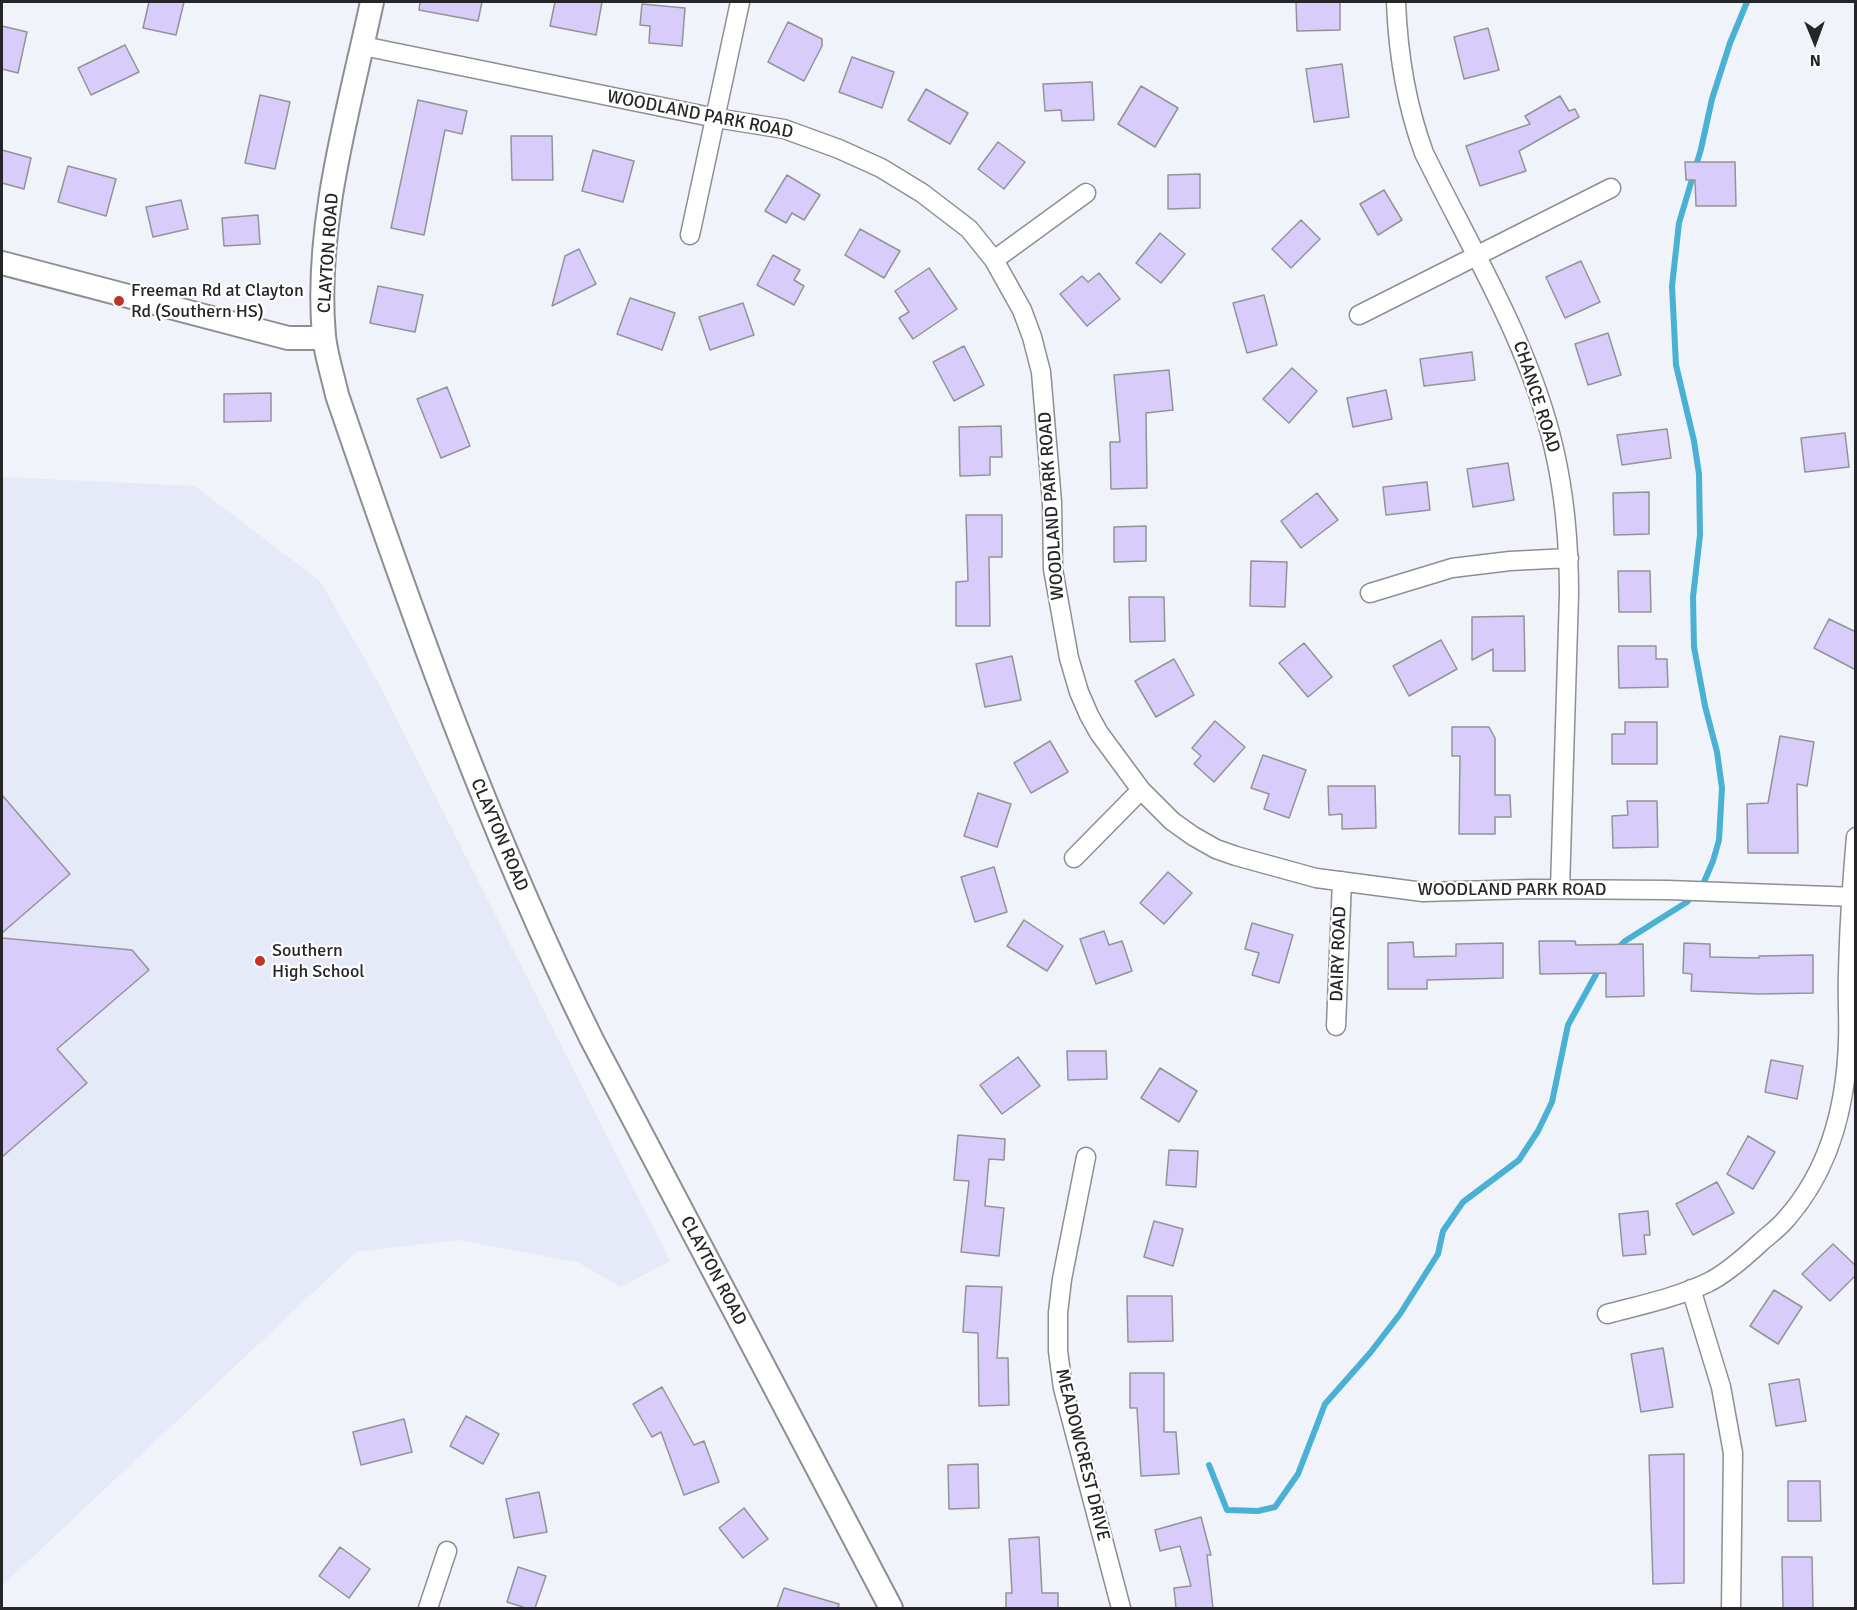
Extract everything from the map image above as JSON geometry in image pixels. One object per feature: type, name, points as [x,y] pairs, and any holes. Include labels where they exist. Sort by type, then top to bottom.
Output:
[{"type":"street","name":"CLAYTON ROAD","points":[[372,2],[337,164],[329,214],[324,276],[324,338],[337,394],[470,765],[529,907],[592,1040],[891,1608]]},
{"type":"street","points":[[690,235],[740,2]]},
{"type":"street","name":"CHANCE ROAD","points":[[1396,2],[1400,60],[1415,129],[1424,153],[1514,332],[1548,423],[1560,478],[1569,558],[1560,889]]},
{"type":"street","name":"WOODLAND PARK ROAD","points":[[363,46],[716,118],[784,129],[839,148],[881,168],[922,193],[969,229],[994,260],[1022,310],[1041,372],[1052,502],[1053,569],[1069,658],[1079,692],[1089,715],[1141,790],[1172,821],[1193,836],[1216,849],[1316,878],[1423,892],[1560,889],[1699,890],[1853,897]]},
{"type":"street","points":[[1359,315],[1611,188]]},
{"type":"street","points":[[994,260],[1086,193]]},
{"type":"street","points":[[2,262],[288,338],[324,338]]},
{"type":"street","points":[[1370,593],[1452,568],[1510,561],[1569,558]]},
{"type":"street","points":[[1074,858],[1141,790]]},
{"type":"street","points":[[1607,1314],[1676,1296],[1709,1282],[1745,1256],[1786,1219],[1811,1185],[1831,1143],[1838,1122],[1846,1078],[1848,974],[1856,837]]},
{"type":"street","name":"DAIRY ROAD","points":[[1336,1026],[1342,881]]},
{"type":"street","name":"MEADOWCREST DRIVE","points":[[1086,1157],[1062,1279],[1058,1313],[1058,1351],[1063,1388],[1120,1608]]},
{"type":"street","points":[[1691,1289],[1721,1387],[1732,1441],[1731,1608]]},
{"type":"street","points":[[428,1608],[447,1551]]},
{"type":"shaded area","name":"Southern High School","points":[[2,477],[195,486],[320,581],[378,682],[670,1261],[621,1287],[577,1262],[458,1240],[356,1252],[2,1586]]},
{"type":"building","points":[[149,2],[184,2],[176,35],[143,28]]},
{"type":"building","points":[[420,2],[482,2],[478,21],[419,10]]},
{"type":"building","points":[[555,2],[602,2],[596,35],[550,26]]},
{"type":"building","points":[[1296,2],[1340,2],[1340,30],[1297,31]]},
{"type":"building","points":[[642,4],[685,8],[682,46],[649,43],[650,26],[640,25]]},
{"type":"building","points":[[788,22],[822,39],[822,46],[804,81],[768,62]]},
{"type":"building","points":[[2,26],[27,32],[18,73],[2,69]]},
{"type":"building","points":[[1488,28],[1499,70],[1464,79],[1454,37]]},
{"type":"building","points":[[125,45],[139,72],[91,95],[78,68]]},
{"type":"building","points":[[852,57],[894,72],[882,108],[839,92]]},
{"type":"building","points":[[1342,64],[1349,117],[1314,122],[1306,69]]},
{"type":"building","points":[[1092,82],[1094,120],[1062,121],[1061,110],[1045,111],[1043,84]]},
{"type":"building","points":[[1141,86],[1178,108],[1155,147],[1118,124]]},
{"type":"building","points":[[926,89],[968,113],[950,144],[908,120]]},
{"type":"building","points":[[260,95],[290,102],[275,169],[245,163]]},
{"type":"building","points":[[1560,96],[1569,111],[1575,109],[1579,117],[1519,151],[1526,171],[1480,186],[1466,146],[1530,124],[1525,116]]},
{"type":"building","points":[[418,100],[467,111],[462,134],[445,130],[424,235],[391,228]]},
{"type":"building","points":[[511,136],[552,136],[553,180],[512,180]]},
{"type":"building","points":[[998,142],[1025,162],[1004,189],[978,169]]},
{"type":"building","points":[[2,150],[31,158],[24,189],[2,183]]},
{"type":"building","points":[[593,150],[634,161],[623,202],[582,191]]},
{"type":"building","points":[[1685,162],[1735,162],[1736,206],[1696,206],[1695,180],[1686,180]]},
{"type":"building","points":[[68,166],[116,179],[106,216],[58,202]]},
{"type":"building","points":[[1200,174],[1200,208],[1168,209],[1168,175]]},
{"type":"building","points":[[787,175],[820,195],[804,220],[792,213],[786,223],[765,211]]},
{"type":"building","points":[[1384,190],[1402,220],[1378,235],[1360,204]]},
{"type":"building","points":[[181,200],[188,229],[153,237],[146,207]]},
{"type":"building","points":[[258,215],[260,244],[224,246],[222,218]]},
{"type":"building","points":[[1301,220],[1320,239],[1291,268],[1272,249]]},
{"type":"building","points":[[860,229],[900,251],[884,278],[845,255]]},
{"type":"building","points":[[1160,233],[1185,254],[1161,283],[1136,263]]},
{"type":"building","points":[[579,249],[596,284],[552,306],[565,256]]},
{"type":"building","points":[[773,255],[800,270],[794,280],[804,286],[794,305],[757,285]]},
{"type":"building","points":[[1581,261],[1600,302],[1565,318],[1546,277]]},
{"type":"building","points":[[929,268],[957,309],[913,339],[899,318],[909,312],[895,291]]},
{"type":"building","points":[[1099,273],[1120,299],[1087,326],[1060,294],[1082,276],[1088,282]]},
{"type":"building","points":[[378,286],[423,295],[415,332],[370,323]]},
{"type":"building","points":[[1264,295],[1277,345],[1247,353],[1233,303]]},
{"type":"building","points":[[630,298],[675,313],[662,350],[617,334]]},
{"type":"building","points":[[743,303],[754,335],[710,350],[699,317]]},
{"type":"building","points":[[1608,333],[1621,375],[1588,385],[1575,344]]},
{"type":"building","points":[[964,346],[984,385],[954,401],[933,362]]},
{"type":"building","points":[[1472,352],[1475,380],[1424,386],[1420,359]]},
{"type":"building","points":[[1292,368],[1317,391],[1289,423],[1263,399]]},
{"type":"building","points":[[1169,370],[1173,410],[1146,413],[1147,488],[1111,489],[1110,442],[1120,442],[1114,375]]},
{"type":"building","points":[[447,387],[470,446],[441,458],[417,399]]},
{"type":"building","points":[[1386,390],[1392,419],[1353,427],[1347,398]]},
{"type":"building","points":[[271,393],[271,421],[224,422],[224,394]]},
{"type":"building","points":[[1001,426],[1002,457],[990,457],[990,475],[960,476],[959,427]]},
{"type":"building","points":[[1667,429],[1671,458],[1622,465],[1617,435]]},
{"type":"building","points":[[1845,433],[1849,467],[1805,472],[1801,438]]},
{"type":"building","points":[[1508,463],[1514,500],[1473,507],[1467,469]]},
{"type":"building","points":[[1427,482],[1430,510],[1386,515],[1383,487]]},
{"type":"building","points":[[1649,492],[1649,534],[1614,535],[1613,493]]},
{"type":"building","points":[[1317,493],[1338,520],[1301,548],[1281,521]]},
{"type":"building","points":[[966,515],[1002,515],[1002,557],[989,557],[990,626],[956,626],[956,582],[968,581]]},
{"type":"building","points":[[1146,526],[1146,561],[1114,562],[1114,527]]},
{"type":"building","points":[[1251,561],[1287,562],[1285,607],[1250,606]]},
{"type":"building","points":[[1618,571],[1650,571],[1651,612],[1619,612]]},
{"type":"building","points":[[1129,597],[1164,597],[1165,641],[1130,642]]},
{"type":"building","points":[[1524,616],[1525,671],[1493,671],[1493,649],[1472,660],[1472,617]]},
{"type":"building","points":[[1829,619],[1856,632],[1856,670],[1814,648]]},
{"type":"building","points":[[1441,640],[1457,669],[1409,696],[1393,666]]},
{"type":"building","points":[[1304,643],[1332,677],[1308,697],[1279,663]]},
{"type":"building","points":[[1618,646],[1656,646],[1656,659],[1667,659],[1668,687],[1619,688]]},
{"type":"building","points":[[1012,656],[1021,700],[985,707],[976,664]]},
{"type":"building","points":[[1174,659],[1194,695],[1156,717],[1135,681]]},
{"type":"building","points":[[1215,721],[1245,747],[1214,782],[1194,764],[1201,756],[1192,748]]},
{"type":"building","points":[[1625,722],[1657,722],[1657,764],[1612,764],[1612,734],[1625,734]]},
{"type":"building","points":[[1452,727],[1489,727],[1495,738],[1495,795],[1510,795],[1511,817],[1495,817],[1495,834],[1459,834],[1460,756],[1452,756]]},
{"type":"building","points":[[1780,736],[1814,742],[1807,786],[1797,784],[1798,853],[1748,853],[1747,804],[1768,803]]},
{"type":"building","points":[[1050,741],[1068,772],[1031,793],[1014,763]]},
{"type":"building","points":[[1263,755],[1306,770],[1289,818],[1264,809],[1269,794],[1251,788]]},
{"type":"building","points":[[1328,786],[1375,786],[1376,828],[1342,829],[1342,814],[1329,815]]},
{"type":"building","points":[[978,793],[1011,804],[997,847],[964,836]]},
{"type":"building","points":[[2,795],[70,874],[2,933]]},
{"type":"building","points":[[1627,801],[1657,801],[1658,847],[1613,848],[1612,816],[1628,815]]},
{"type":"building","points":[[994,867],[1007,912],[975,922],[961,877]]},
{"type":"building","points":[[1168,872],[1192,893],[1164,924],[1140,903]]},
{"type":"building","points":[[1024,920],[1063,946],[1047,971],[1007,946]]},
{"type":"building","points":[[1252,923],[1293,935],[1279,983],[1252,975],[1259,953],[1245,949]]},
{"type":"building","points":[[1104,931],[1109,945],[1122,941],[1132,971],[1096,984],[1080,939]]},
{"type":"building","points":[[2,938],[132,950],[149,970],[57,1049],[87,1083],[2,1157]]},
{"type":"building","points":[[1539,941],[1575,941],[1576,945],[1643,944],[1644,996],[1606,997],[1606,973],[1540,974]]},
{"type":"building","points":[[1413,942],[1414,957],[1456,956],[1456,944],[1503,943],[1503,978],[1427,980],[1427,989],[1388,989],[1388,943]]},
{"type":"building","points":[[1684,943],[1710,944],[1710,957],[1759,958],[1759,956],[1813,955],[1813,993],[1758,994],[1691,991],[1692,974],[1683,973]]},
{"type":"building","points":[[1067,1051],[1106,1051],[1107,1079],[1068,1080]]},
{"type":"building","points":[[1018,1057],[1040,1086],[1002,1114],[980,1085]]},
{"type":"building","points":[[1771,1060],[1803,1066],[1797,1099],[1765,1092]]},
{"type":"building","points":[[1160,1068],[1197,1091],[1179,1122],[1141,1098]]},
{"type":"building","points":[[958,1135],[1005,1139],[1004,1160],[989,1159],[985,1206],[1004,1208],[999,1256],[961,1252],[969,1181],[954,1180]]},
{"type":"building","points":[[1748,1136],[1775,1152],[1753,1189],[1727,1174]]},
{"type":"building","points":[[1169,1150],[1198,1151],[1196,1187],[1166,1185]]},
{"type":"building","points":[[1717,1182],[1734,1213],[1693,1235],[1676,1204]]},
{"type":"building","points":[[1648,1211],[1650,1235],[1644,1235],[1646,1254],[1623,1256],[1619,1214]]},
{"type":"building","points":[[1154,1221],[1183,1229],[1173,1266],[1144,1257]]},
{"type":"building","points":[[1833,1244],[1856,1266],[1856,1275],[1830,1301],[1802,1274]]},
{"type":"building","points":[[966,1286],[1002,1287],[997,1358],[1008,1358],[1009,1405],[979,1406],[978,1333],[963,1332]]},
{"type":"building","points":[[1774,1290],[1802,1307],[1778,1344],[1750,1326]]},
{"type":"building","points":[[1127,1296],[1172,1296],[1173,1341],[1128,1342]]},
{"type":"building","points":[[1663,1348],[1673,1407],[1641,1412],[1631,1354]]},
{"type":"building","points":[[1130,1373],[1164,1373],[1164,1432],[1176,1432],[1179,1474],[1141,1476],[1137,1408],[1130,1408]]},
{"type":"building","points":[[1799,1379],[1806,1421],[1776,1426],[1769,1384]]},
{"type":"building","points":[[662,1387],[694,1445],[704,1441],[719,1482],[684,1495],[661,1432],[652,1437],[633,1404]]},
{"type":"building","points":[[466,1416],[499,1434],[483,1464],[450,1446]]},
{"type":"building","points":[[404,1419],[412,1452],[361,1465],[353,1432]]},
{"type":"building","points":[[1684,1454],[1684,1583],[1653,1584],[1649,1455]]},
{"type":"building","points":[[978,1464],[979,1508],[949,1509],[948,1465]]},
{"type":"building","points":[[1788,1481],[1820,1481],[1821,1521],[1788,1521]]},
{"type":"building","points":[[539,1492],[547,1532],[514,1538],[506,1499]]},
{"type":"building","points":[[744,1508],[768,1539],[743,1558],[719,1528]]},
{"type":"building","points":[[1201,1517],[1211,1555],[1207,1555],[1213,1608],[1176,1608],[1174,1588],[1191,1586],[1180,1546],[1160,1551],[1155,1530]]},
{"type":"building","points":[[1039,1537],[1042,1593],[1058,1593],[1058,1608],[1006,1608],[1006,1593],[1012,1593],[1009,1539]]},
{"type":"building","points":[[340,1547],[370,1569],[349,1598],[319,1576]]},
{"type":"building","points":[[1782,1557],[1812,1557],[1813,1608],[1783,1608]]},
{"type":"building","points":[[518,1567],[546,1576],[535,1608],[526,1608],[507,1602]]},
{"type":"building","points":[[784,1588],[839,1604],[838,1608],[777,1608]]},
{"type":"waterway","points":[[1617,949],[1625,941],[1687,902],[1704,882],[1719,840],[1722,788],[1717,752],[1705,706],[1694,647],[1693,597],[1700,535],[1699,474],[1694,441],[1676,365],[1672,286],[1679,223],[1701,149],[1712,99],[1730,43],[1747,2]]},
{"type":"waterway","points":[[1209,1465],[1227,1510],[1258,1511],[1275,1507],[1298,1474],[1325,1404],[1370,1353],[1400,1314],[1438,1254],[1443,1231],[1463,1202],[1519,1160],[1538,1131],[1552,1102],[1568,1025],[1600,967]]},
{"type":"place","name":"Freeman Rd at Clayton Rd (Southern HS)","points":[[119,301]]},
{"type":"place","name":"Southern High School","points":[[260,961]]}]
